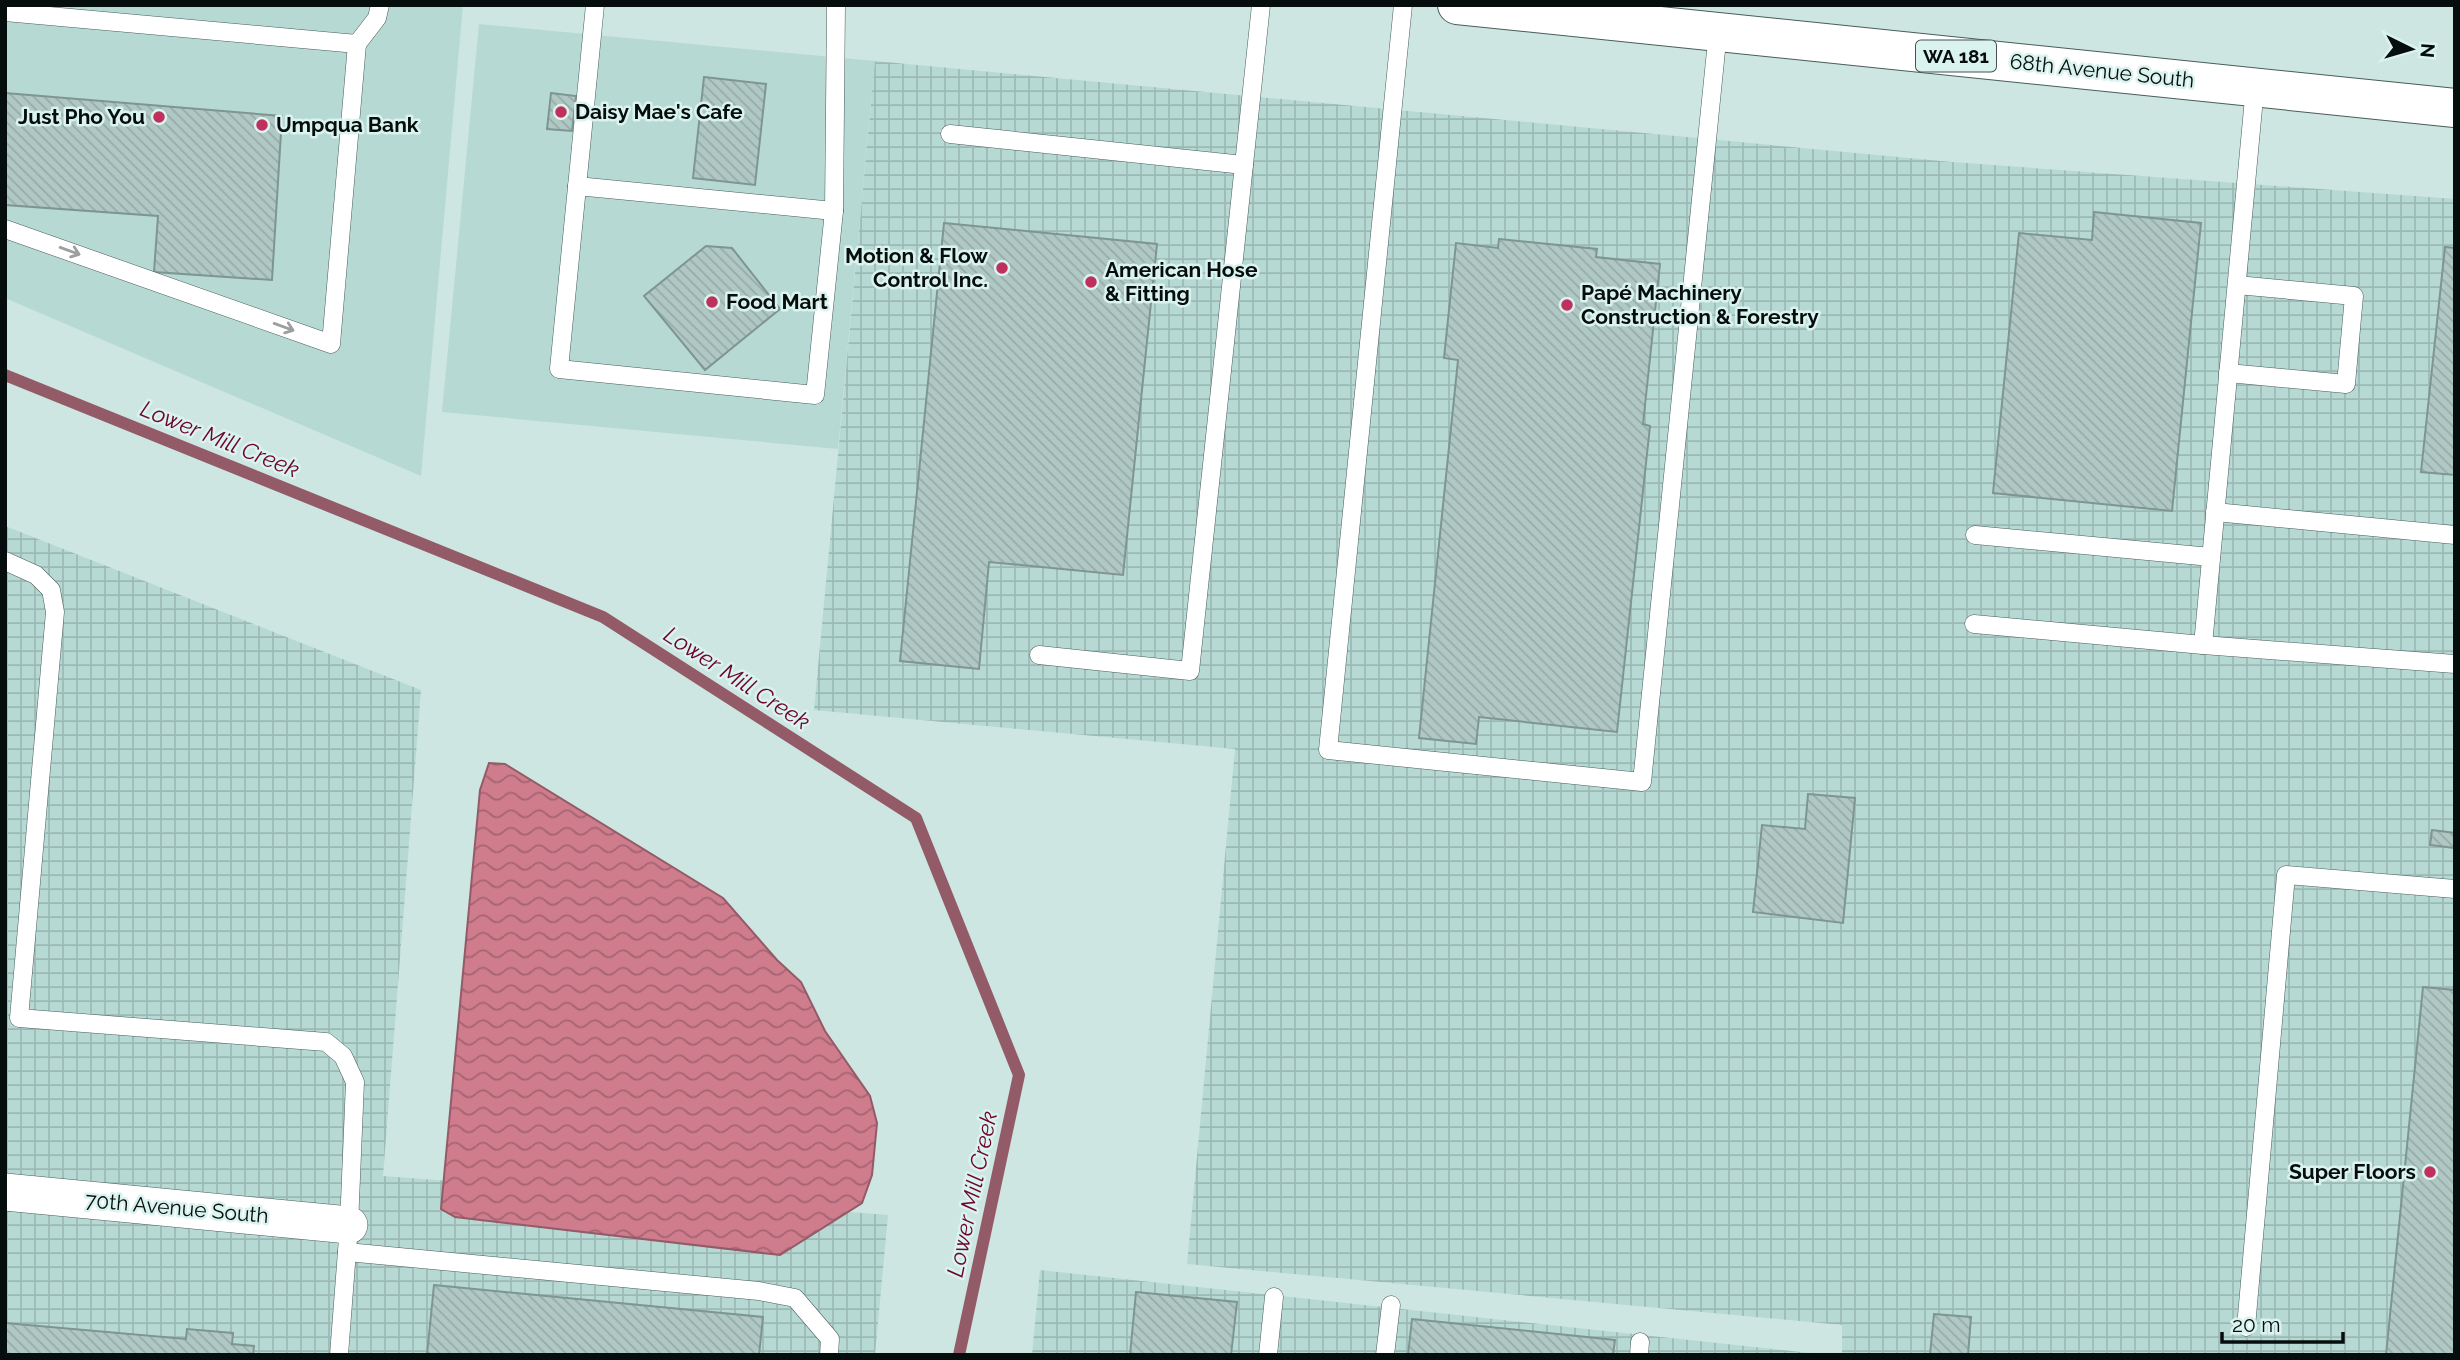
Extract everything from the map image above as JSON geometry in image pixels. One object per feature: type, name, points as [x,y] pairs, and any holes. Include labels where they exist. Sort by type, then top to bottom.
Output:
[{"type":"main road","name":"68th Avenue South","points":[[1457,5],[2455,108]]},
{"type":"street","name":"70th Avenue South","points":[[5,1192],[348,1238]]},
{"type":"lane","points":[[5,229],[331,344],[357,44],[377,18],[380,5]]},
{"type":"lane","points":[[595,5],[559,369],[816,395],[834,211],[836,5]]},
{"type":"lane","points":[[1039,655],[1190,671],[1261,5]]},
{"type":"lane","points":[[1403,5],[1328,750],[1642,782],[1718,31]]},
{"type":"lane","points":[[5,12],[357,44]]},
{"type":"lane","points":[[2203,645],[2255,87]]},
{"type":"lane","points":[[950,134],[1244,165]]},
{"type":"lane","points":[[577,186],[834,211]]},
{"type":"lane","points":[[2228,373],[2346,384],[2354,296],[2236,285]]},
{"type":"lane","points":[[2215,512],[2455,535]]},
{"type":"lane","points":[[1975,535],[2211,557]]},
{"type":"lane","points":[[5,561],[36,575],[51,590],[55,612],[12,1014],[326,1042],[343,1056],[355,1082],[348,1238],[339,1355]]},
{"type":"lane","points":[[1974,624],[2455,664]]},
{"type":"lane","points":[[2246,1327],[2286,874],[2455,889]]},
{"type":"lane","points":[[348,1238],[759,1291],[794,1298],[830,1339],[829,1355]]},
{"type":"lane","points":[[1268,1355],[1274,1297]]},
{"type":"lane","points":[[1385,1355],[1391,1305]]},
{"type":"shaded area","points":[[5,5],[463,5],[421,476],[5,298]]},
{"type":"shaded area","points":[[479,24],[875,61],[838,449],[442,412]]},
{"type":"shaded area","points":[[875,61],[1952,162],[2455,199],[2455,1355],[1842,1355],[1842,1325],[1187,1264],[1235,749],[814,710]]},
{"type":"shaded area","points":[[5,526],[421,690],[383,1176],[888,1215],[875,1355],[5,1355]]},
{"type":"shaded area","points":[[1040,1270],[1828,1355],[1032,1355]]},
{"type":"water","points":[[489,763],[505,764],[723,898],[777,960],[801,982],[825,1031],[870,1096],[877,1123],[872,1175],[862,1203],[780,1255],[455,1217],[441,1209],[480,790]]},
{"type":"building","points":[[704,77],[766,84],[755,185],[693,178]]},
{"type":"building","points":[[5,93],[282,116],[272,280],[154,272],[158,216],[5,205]]},
{"type":"building","name":"Daisy Mae's Cafe","points":[[551,93],[576,96],[572,131],[547,129]]},
{"type":"building","points":[[2094,212],[2201,223],[2172,511],[1993,493],[2019,233],[2092,240]]},
{"type":"building","points":[[944,223],[1157,244],[1123,575],[989,562],[979,669],[900,661]]},
{"type":"building","points":[[1499,239],[1597,249],[1596,257],[1660,264],[1643,424],[1650,426],[1617,732],[1479,717],[1476,744],[1419,738],[1458,360],[1444,358],[1456,243],[1498,248]]},
{"type":"building","name":"Food Mart","points":[[706,246],[732,248],[780,309],[705,370],[644,296]]},
{"type":"building","points":[[2445,247],[2455,248],[2455,475],[2421,472]]},
{"type":"building","points":[[1808,794],[1855,798],[1843,923],[1753,912],[1762,825],[1805,829]]},
{"type":"building","points":[[2432,830],[2455,833],[2455,848],[2430,845]]},
{"type":"building","name":"Super Floors","points":[[2423,987],[2455,990],[2455,1355],[2386,1355]]},
{"type":"building","points":[[434,1285],[763,1317],[759,1355],[427,1355]]},
{"type":"building","points":[[1136,1292],[1237,1302],[1231,1355],[1130,1355]]},
{"type":"building","points":[[1934,1314],[1971,1317],[1968,1355],[1930,1355]]},
{"type":"building","points":[[1412,1319],[1615,1340],[1613,1355],[1408,1355]]},
{"type":"building","points":[[5,1323],[186,1339],[187,1329],[233,1333],[232,1344],[254,1346],[253,1355],[5,1355]]},
{"type":"waterway","name":"Lower Mill Creek","points":[[5,375],[603,617],[916,818],[1019,1075],[959,1355]]},
{"type":"place","name":"Daisy Mae's Cafe","points":[[561,112]]},
{"type":"place","name":"Just Pho You","points":[[159,117]]},
{"type":"place","name":"Umpqua Bank","points":[[262,125]]},
{"type":"place","name":"Motion & Flow Control Inc.","points":[[1002,268]]},
{"type":"place","name":"American Hose & Fitting","points":[[1091,282]]},
{"type":"place","name":"Food Mart","points":[[712,302]]},
{"type":"place","name":"Papé Machinery Construction & Forestry","points":[[1567,305]]},
{"type":"place","name":"Super Floors","points":[[2430,1172]]}]
